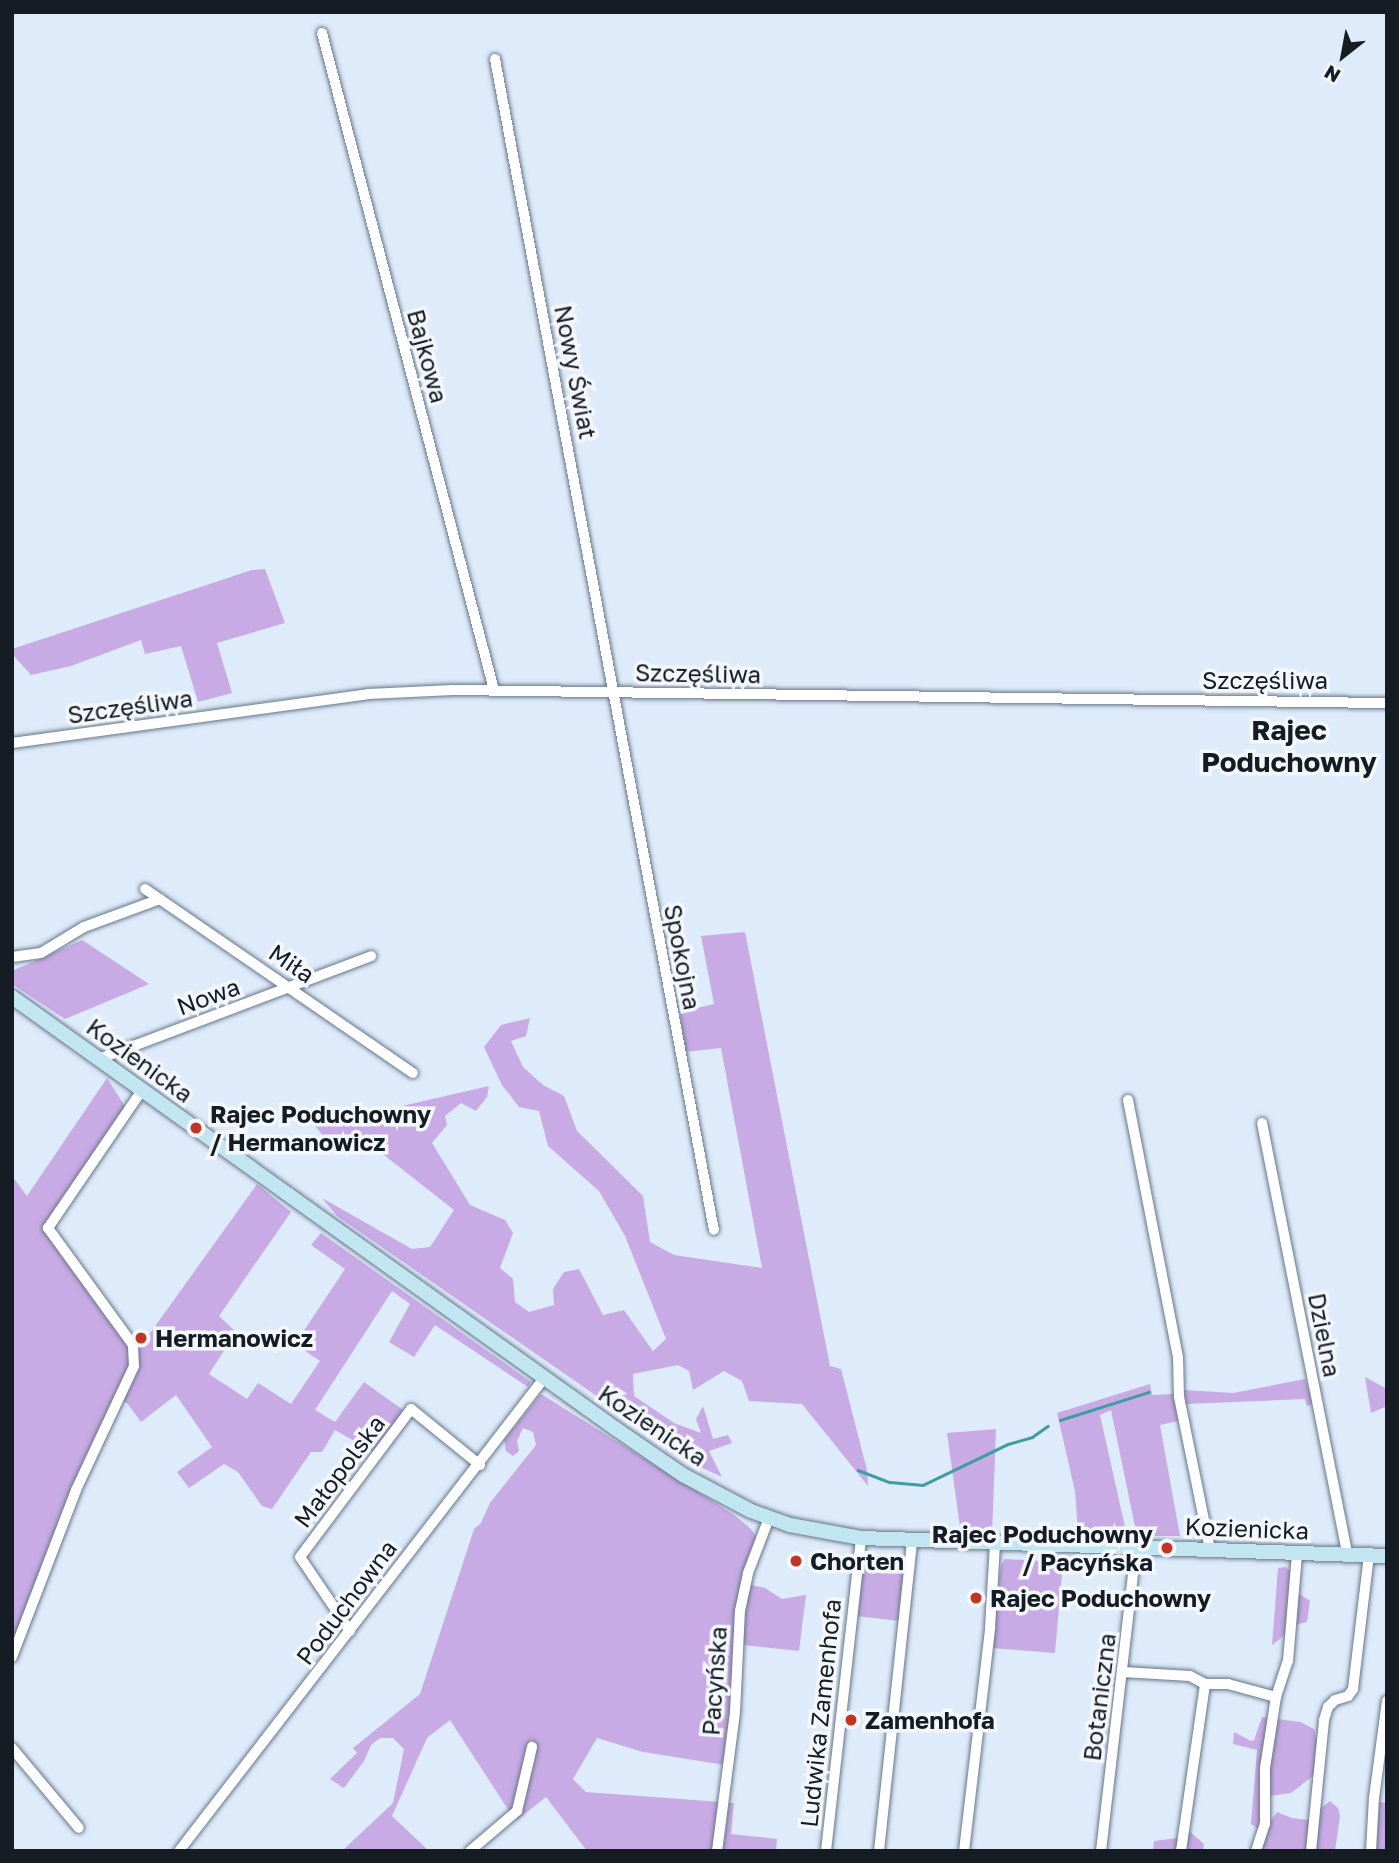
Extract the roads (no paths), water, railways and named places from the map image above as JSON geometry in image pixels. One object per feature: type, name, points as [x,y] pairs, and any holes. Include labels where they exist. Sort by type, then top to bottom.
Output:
[{"type":"main road","name":"Kozienicka","points":[[12,997],[683,1475],[732,1503],[769,1518],[861,1538],[1387,1556]]},
{"type":"street","name":"Bajkowa","points":[[322,33],[494,690]]},
{"type":"street","name":"Nowy Świat","points":[[495,59],[613,692]]},
{"type":"street","name":"Szczęśliwa","points":[[12,743],[368,694],[494,690],[1387,703]]},
{"type":"street","name":"Spokojna","points":[[613,692],[714,1230]]},
{"type":"street","name":"Miła","points":[[145,889],[413,1073]]},
{"type":"street","points":[[12,957],[41,953],[84,927],[160,899]]},
{"type":"street","name":"Nowa","points":[[99,1059],[371,956]]},
{"type":"street","points":[[12,1657],[76,1490],[134,1366],[135,1354],[128,1338],[48,1228],[142,1090]]},
{"type":"street","points":[[1128,1100],[1178,1357],[1179,1397],[1210,1550]]},
{"type":"street","name":"Dzielna","points":[[1262,1124],[1347,1554]]},
{"type":"street","name":"Poduchowna","points":[[179,1851],[233,1778],[480,1465],[545,1377]]},
{"type":"street","name":"Małopolska","points":[[350,1631],[300,1557],[411,1409],[480,1465]]},
{"type":"street","name":"Pacyńska","points":[[717,1851],[735,1712],[740,1611],[748,1573],[769,1518]]},
{"type":"street","name":"Ludwika Zamenhofa","points":[[825,1851],[861,1538]]},
{"type":"street","points":[[879,1851],[912,1540]]},
{"type":"street","points":[[964,1851],[988,1641],[995,1543]]},
{"type":"street","name":"Botaniczna","points":[[1101,1851],[1124,1672],[1136,1547]]},
{"type":"street","points":[[1256,1851],[1265,1825],[1265,1768],[1276,1697],[1288,1661],[1297,1553]]},
{"type":"street","points":[[1311,1851],[1324,1720],[1328,1707],[1335,1700],[1348,1696],[1353,1689],[1368,1555]]},
{"type":"street","points":[[1124,1672],[1178,1675],[1205,1684],[1228,1685],[1276,1697]]},
{"type":"street","points":[[1181,1851],[1205,1684]]},
{"type":"street","points":[[1371,1851],[1374,1798],[1387,1701]]},
{"type":"street","points":[[470,1851],[517,1811],[532,1747]]},
{"type":"street","points":[[12,1748],[79,1828]]},
{"type":"waterway","points":[[1060,1420],[1149,1392]]},
{"type":"waterway","points":[[858,1470],[890,1482],[923,1485],[1008,1444],[1032,1437],[1048,1426]]},
{"type":"place","name":"Rajec Poduchowny / Hermanowicz","points":[[196,1128]]},
{"type":"place","name":"Hermanowicz","points":[[141,1338]]},
{"type":"place","name":"Rajec Poduchowny / Pacyńska","points":[[1167,1548]]},
{"type":"place","name":"Chorten","points":[[796,1561]]},
{"type":"place","name":"Rajec Poduchowny","points":[[976,1598]]},
{"type":"place","name":"Zamenhofa","points":[[851,1720]]},
{"type":"district","name":"Rajec Poduchowny","points":[[1289,746]]}]
